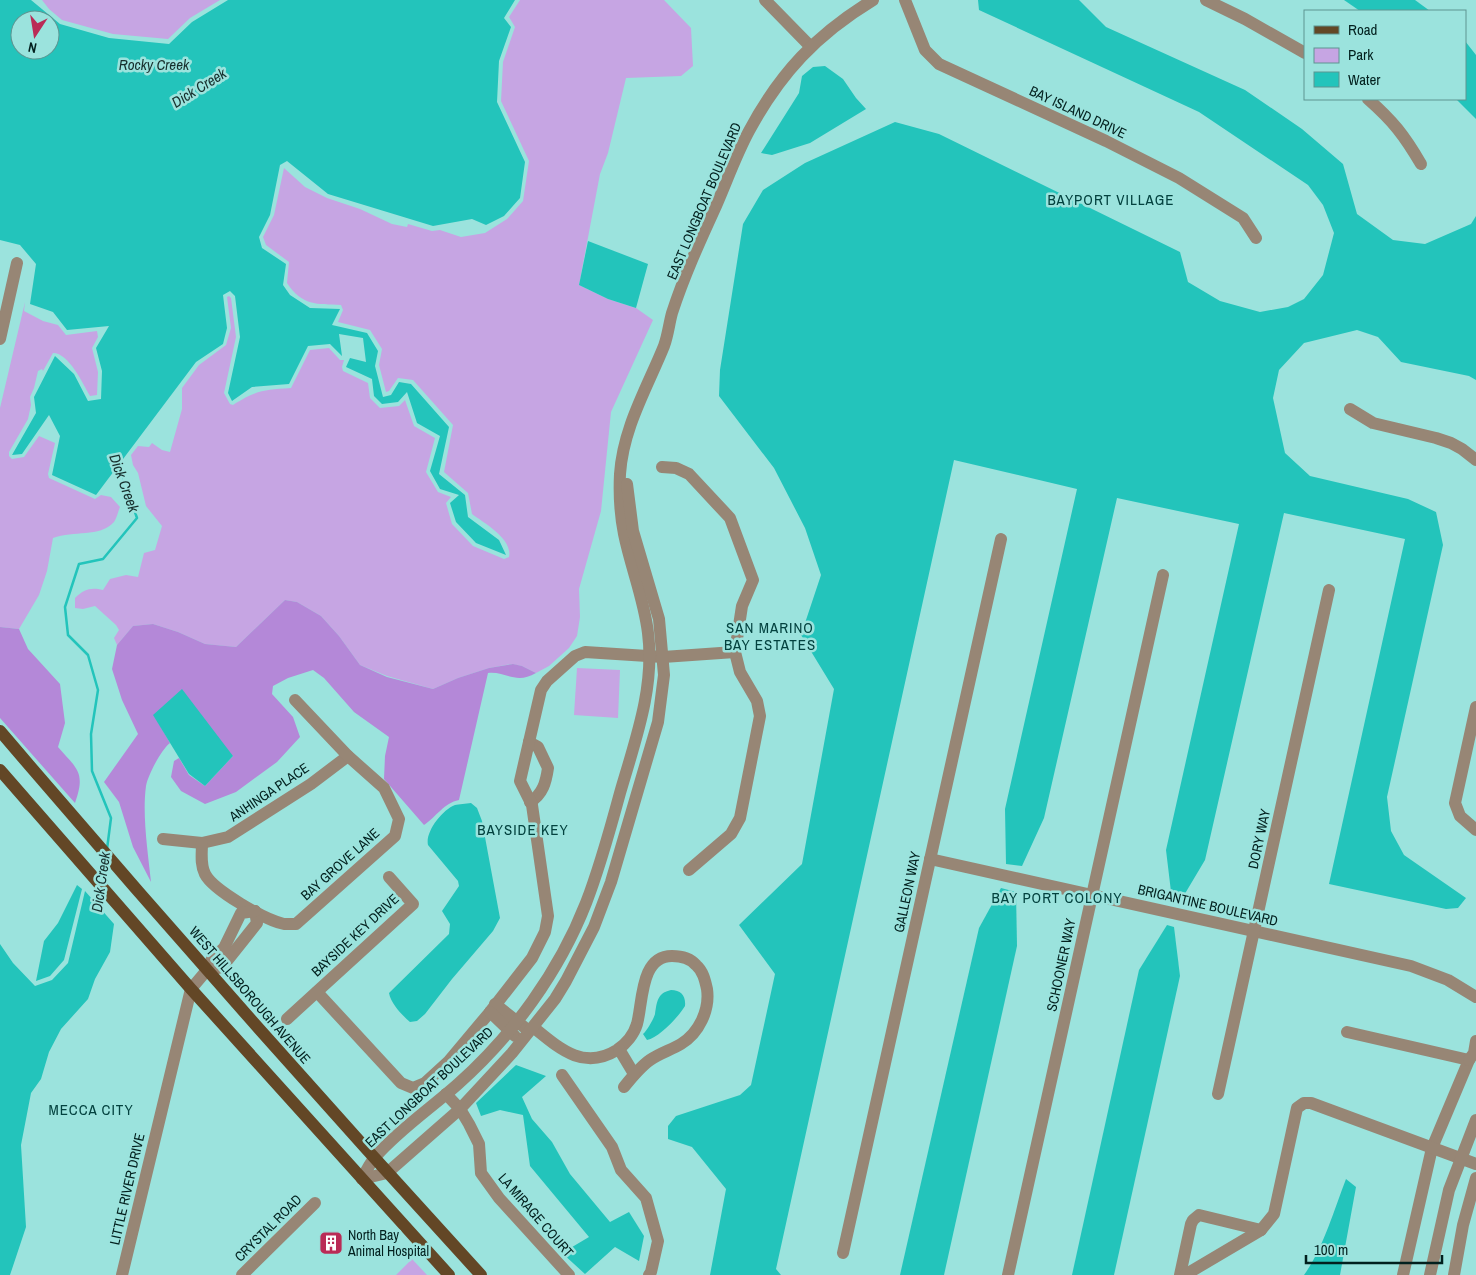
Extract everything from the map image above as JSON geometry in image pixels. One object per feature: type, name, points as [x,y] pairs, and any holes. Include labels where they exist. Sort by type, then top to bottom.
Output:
[{"type":"main road","name":"WEST HILLSBOROUGH AVENUE","points":[[0,731],[87,833],[387,1173],[480,1275]]},
{"type":"main road","points":[[0,770],[191,989],[449,1275]]},
{"type":"street","points":[[765,0],[810,46]]},
{"type":"street","name":"EAST LONGBOAT BOULEVARD","points":[[362,1179],[387,1173],[460,1110],[528,1033],[555,998],[577,962],[594,927],[611,882],[658,722],[662,692],[656,656],[657,607],[636,543],[629,503],[628,472],[631,425],[665,343],[672,313],[698,247],[748,133],[775,89],[810,46],[834,26],[873,0]]},
{"type":"street","name":"BAY ISLAND DRIVE","points":[[905,0],[925,50],[939,64],[1106,141],[1179,178],[1243,218],[1256,238]]},
{"type":"street","points":[[1206,0],[1245,19],[1304,52]]},
{"type":"street","points":[[1369,100],[1390,118],[1406,139],[1421,164]]},
{"type":"street","points":[[0,339],[16,263]]},
{"type":"street","points":[[1350,408],[1373,423],[1451,443],[1476,460]]},
{"type":"street","points":[[662,467],[676,468],[689,474],[730,518],[753,580],[742,606],[735,652],[740,672],[757,701],[760,716],[740,818],[731,834],[688,870]]},
{"type":"street","name":"GALLEON WAY","points":[[843,1253],[1001,539]]},
{"type":"street","name":"SCHOONER WAY","points":[[1008,1275],[1163,575]]},
{"type":"street","name":"DORY WAY","points":[[1218,1094],[1329,590]]},
{"type":"street","name":"BAYSIDE KEY DRIVE","points":[[317,992],[401,1083],[408,1087],[417,1087],[426,1083],[448,1062],[532,958],[547,924],[548,916],[530,802],[520,781],[543,685],[571,659],[584,652],[656,656],[735,652]]},
{"type":"street","name":"EAST LONGBOAT BOULEVARD","points":[[362,1179],[374,1158],[485,1058],[514,1026],[548,979],[575,928],[592,889],[643,714],[649,680],[656,656]]},
{"type":"street","name":"BAY GROVE LANE","points":[[255,911],[283,924],[296,924],[395,836],[399,819],[384,788],[348,756],[295,700]]},
{"type":"street","points":[[1476,707],[1455,803],[1460,816],[1476,830]]},
{"type":"street","points":[[529,742],[538,747],[548,768],[544,788],[537,798],[530,802]]},
{"type":"street","name":"ANHINGA PLACE","points":[[163,839],[202,843],[228,837],[311,784],[348,756]]},
{"type":"street","points":[[202,843],[202,867],[206,877],[220,891],[255,911]]},
{"type":"street","name":"BRIGANTINE BOULEVARD","points":[[930,859],[1411,966],[1448,980],[1476,997]]},
{"type":"street","name":"BAYSIDE KEY DRIVE","points":[[288,1019],[413,904],[389,877]]},
{"type":"street","points":[[208,970],[212,959],[224,948],[241,912],[255,911]]},
{"type":"street","points":[[208,970],[222,966],[257,923],[255,911]]},
{"type":"street","points":[[235,924],[248,934]]},
{"type":"street","points":[[492,1008],[514,1026],[579,1058],[604,1056],[619,1049],[634,1031],[646,980],[655,962],[661,958],[673,956],[686,958],[697,965],[704,976],[707,993],[706,1008],[700,1022],[686,1040],[649,1061],[634,1074],[624,1087]]},
{"type":"street","name":"LITTLE RIVER DRIVE","points":[[122,1275],[191,989],[208,970]]},
{"type":"street","points":[[1346,1032],[1469,1060]]},
{"type":"street","points":[[1403,1275],[1432,1148],[1469,1060],[1474,1053],[1476,1041]]},
{"type":"street","points":[[619,1049],[634,1074]]},
{"type":"street","points":[[562,1075],[612,1147],[621,1170],[646,1198],[658,1241],[649,1275]]},
{"type":"street","name":"LA MIRAGE COURT","points":[[446,1094],[460,1110],[479,1144],[481,1173],[499,1198],[569,1275]]},
{"type":"street","points":[[1185,1275],[1261,1230],[1274,1214],[1297,1108],[1304,1103],[1311,1103],[1476,1164]]},
{"type":"street","points":[[1430,1275],[1449,1190],[1476,1120]]},
{"type":"street","points":[[1454,1275],[1476,1178]]},
{"type":"street","name":"CRYSTAL ROAD","points":[[242,1275],[315,1203]]},
{"type":"street","points":[[1180,1275],[1191,1224],[1199,1215],[1261,1230]]},
{"type":"green space","points":[[42,0],[220,0],[190,18],[168,39],[113,34],[62,20],[60,18],[60,10],[49,9]]},
{"type":"green space","points":[[520,0],[664,0],[691,28],[693,66],[681,76],[626,78],[608,153],[600,174],[579,285],[608,299],[636,308],[653,320],[611,412],[601,511],[579,589],[580,617],[577,636],[569,648],[549,666],[536,673],[522,666],[512,664],[489,668],[458,678],[433,689],[387,676],[360,665],[339,636],[321,616],[297,602],[285,600],[236,647],[205,644],[178,632],[153,624],[133,626],[117,645],[114,638],[119,630],[116,625],[95,606],[83,609],[75,608],[75,598],[88,590],[103,590],[110,579],[126,575],[138,577],[144,553],[155,550],[162,526],[146,506],[138,473],[133,465],[131,455],[138,446],[149,447],[152,443],[162,450],[170,452],[182,409],[182,388],[199,365],[226,345],[231,328],[227,297],[229,296],[231,298],[236,337],[224,393],[230,404],[233,405],[248,396],[260,392],[291,388],[310,350],[329,348],[340,360],[344,360],[343,371],[368,383],[370,398],[380,408],[399,406],[405,400],[414,426],[435,438],[426,472],[438,492],[451,497],[446,503],[452,524],[473,546],[504,559],[509,557],[507,544],[502,538],[472,514],[468,493],[444,472],[453,425],[413,380],[398,378],[389,391],[386,392],[379,365],[382,349],[370,330],[338,322],[343,310],[341,305],[317,304],[298,296],[287,283],[289,262],[266,245],[263,237],[274,215],[284,168],[305,187],[327,198],[360,209],[392,224],[407,227],[408,224],[432,231],[440,230],[461,237],[485,233],[507,219],[523,201],[529,161],[501,101],[503,62],[515,27],[509,17]]},
{"type":"green space","points":[[25,302],[24,311],[43,321],[58,325],[66,335],[97,331],[98,337],[92,348],[98,372],[97,395],[90,396],[70,363],[59,354],[53,353],[43,371],[42,369],[38,371],[30,397],[31,405],[28,419],[9,452],[9,456],[12,459],[24,457],[39,436],[55,443],[48,474],[49,478],[95,499],[101,495],[111,497],[120,507],[116,519],[108,527],[94,532],[53,538],[47,571],[39,595],[19,629],[0,627],[0,408]]},
{"type":"green space","points":[[577,668],[620,670],[618,718],[574,715]]},
{"type":"green space","points":[[412,1259],[427,1275],[396,1275]]},
{"type":"shaded area","points":[[285,600],[297,602],[321,616],[339,636],[360,665],[387,677],[433,689],[458,678],[489,668],[513,664],[536,673],[517,678],[488,673],[459,800],[444,807],[424,825],[384,779],[385,756],[389,737],[354,712],[324,678],[313,670],[288,678],[273,686],[272,694],[293,717],[300,737],[277,762],[236,792],[205,804],[181,791],[171,777],[174,761],[179,758],[189,775],[205,786],[233,756],[154,715],[170,743],[155,763],[146,786],[145,821],[151,882],[133,847],[119,802],[104,782],[138,734],[122,700],[112,669],[117,645],[133,626],[153,624],[178,632],[205,644],[236,647]]},
{"type":"shaded area","points":[[0,627],[19,629],[28,649],[60,684],[65,723],[58,747],[78,772],[80,784],[75,803],[0,718]]},
{"type":"water","name":"Rocky Creek","points":[[0,0],[31,0],[43,10],[10,10],[10,60],[60,60],[60,24],[109,38],[169,44],[192,22],[228,0],[515,0],[504,18],[511,27],[499,61],[497,102],[525,162],[520,198],[504,216],[486,225],[472,219],[433,226],[328,194],[287,161],[280,165],[270,215],[259,237],[262,248],[286,264],[283,285],[290,295],[310,308],[340,309],[332,325],[367,333],[378,351],[375,366],[383,397],[391,395],[399,382],[411,384],[449,427],[439,474],[465,495],[468,517],[499,540],[506,555],[476,543],[456,522],[450,503],[459,495],[440,489],[430,471],[440,436],[417,423],[407,392],[398,402],[382,404],[374,396],[372,379],[346,367],[350,358],[366,362],[363,338],[339,334],[342,356],[330,344],[308,346],[289,384],[252,387],[232,401],[228,393],[240,337],[235,296],[230,291],[223,295],[227,328],[223,344],[196,362],[96,495],[52,475],[60,436],[49,415],[22,454],[12,455],[36,413],[34,397],[55,356],[74,374],[88,401],[101,399],[102,371],[96,348],[109,326],[67,330],[53,312],[30,304],[36,264],[20,245],[0,240]]},
{"type":"water","points":[[978,0],[1079,0],[1106,27],[1245,90],[1302,129],[1343,164],[1357,214],[1393,240],[1425,244],[1471,224],[1476,216],[1476,380],[1469,376],[1401,362],[1378,337],[1357,330],[1304,343],[1279,370],[1273,398],[1285,453],[1310,476],[1408,499],[1436,512],[1443,545],[1387,797],[1391,831],[1404,855],[1466,898],[1458,908],[1446,909],[1329,884],[1405,539],[1284,513],[1205,860],[1180,902],[1172,900],[1166,850],[1239,524],[1117,498],[1044,818],[1022,866],[1006,864],[1005,809],[1077,489],[954,460],[776,1269],[781,1275],[710,1275],[726,1189],[692,1147],[668,1139],[668,1126],[676,1116],[740,1095],[751,1085],[775,974],[739,925],[802,864],[834,689],[801,635],[821,575],[805,528],[774,468],[719,396],[720,370],[743,224],[763,190],[805,163],[895,122],[939,134],[1180,252],[1188,282],[1220,301],[1260,312],[1288,307],[1304,299],[1323,275],[1334,233],[1323,205],[1308,185],[1199,112],[979,10]]},
{"type":"water","points":[[1344,0],[1415,0],[1429,10],[1359,10]]},
{"type":"water","points":[[1466,42],[1476,55],[1476,119],[1457,100],[1466,100]]},
{"type":"water","points":[[825,66],[843,79],[866,109],[810,143],[772,155],[761,153],[799,93],[802,76],[813,67]]},
{"type":"water","points":[[588,241],[648,264],[636,308],[608,299],[579,285]]},
{"type":"water","points":[[182,689],[233,756],[205,786],[189,774],[153,715]]},
{"type":"water","points":[[471,803],[477,808],[482,821],[500,918],[493,931],[425,1014],[417,1021],[410,1022],[394,1005],[389,993],[449,934],[450,924],[442,911],[459,886],[458,881],[428,845],[429,834],[440,816],[450,808],[455,805]]},
{"type":"water","points":[[77,885],[82,889],[64,960],[50,976],[36,981],[44,941],[58,923]]},
{"type":"water","points":[[1001,888],[1016,892],[1017,946],[944,1275],[900,1275],[979,928]]},
{"type":"water","points":[[85,891],[114,924],[110,952],[95,979],[88,999],[61,1029],[49,1052],[41,1079],[31,1093],[21,1145],[26,1227],[10,1275],[0,1275],[0,944],[13,963],[35,986],[52,980],[68,963]]},
{"type":"water","points":[[1167,925],[1174,927],[1180,976],[1114,1275],[1072,1275],[1139,970]]},
{"type":"water","points":[[671,990],[682,994],[685,999],[685,1006],[674,1021],[663,1031],[647,1040],[643,1034],[655,1014],[660,996],[666,991]]},
{"type":"water","points":[[516,1065],[546,1076],[522,1097],[532,1119],[552,1142],[570,1174],[610,1222],[629,1212],[644,1236],[639,1261],[615,1247],[585,1274],[562,1253],[589,1237],[530,1166],[523,1115],[500,1110],[481,1116],[476,1103]]},
{"type":"water","points":[[1346,1179],[1356,1187],[1340,1275],[1304,1275],[1317,1253]]},
{"type":"waterway","name":"Dick Creek","points":[[107,849],[111,818],[92,771],[91,734],[98,690],[88,655],[68,635],[65,607],[79,564],[103,559],[137,518],[118,463]]},
{"type":"waterway","name":"Dick Creek","points":[[102,881],[105,859]]},
{"type":"waterway","name":"Dick Creek","points":[[99,908],[101,894]]},
{"type":"place","name":"North Bay Animal Hospital","points":[[331,1243]]},
{"type":"district","name":"BAYPORT VILLAGE","points":[[1111,200]]},
{"type":"district","name":"SAN MARINO BAY ESTATES","points":[[770,636]]},
{"type":"district","name":"BAYSIDE KEY","points":[[523,830]]},
{"type":"district","name":"BAY PORT COLONY","points":[[1057,898]]},
{"type":"district","name":"MECCA CITY","points":[[91,1110]]}]
